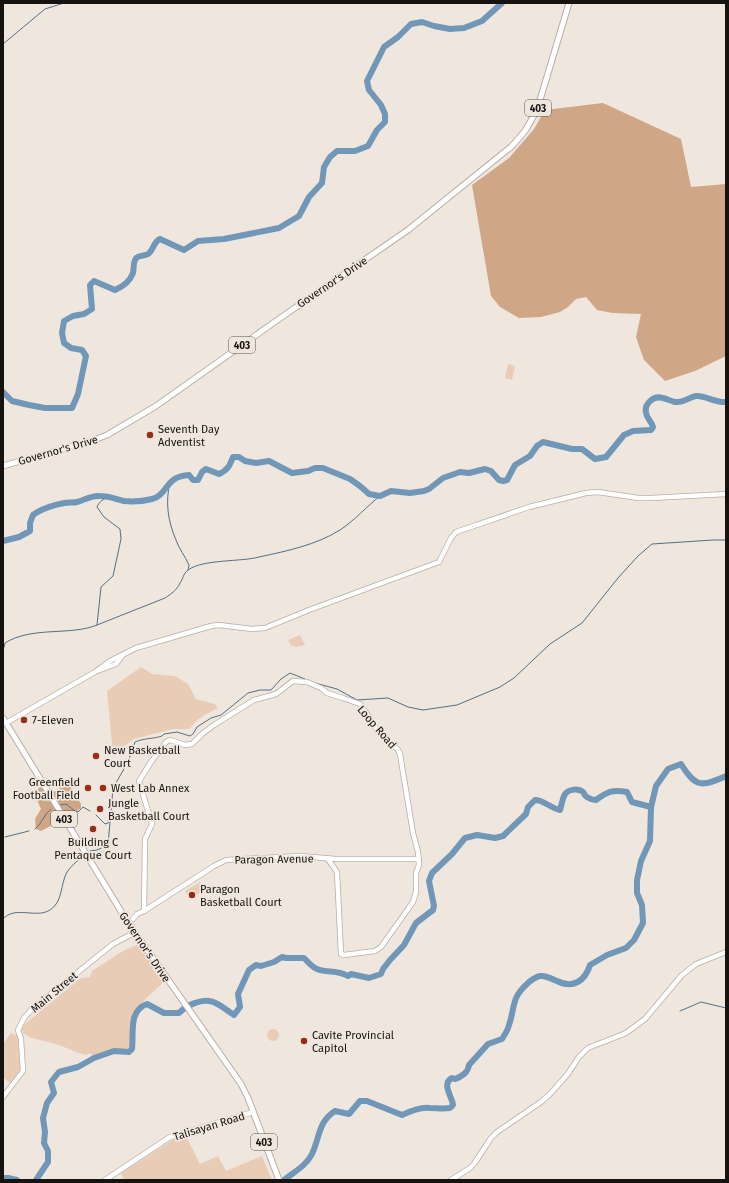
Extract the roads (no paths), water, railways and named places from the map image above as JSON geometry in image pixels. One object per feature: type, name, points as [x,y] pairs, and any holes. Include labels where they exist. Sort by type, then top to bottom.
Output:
[{"type":"main road","name":"Governor's Drive","points":[[3,466],[94,440],[107,435],[140,417],[408,230],[502,155],[521,136],[537,110],[569,3]]},
{"type":"main road","name":"Governor's Drive","points":[[4,720],[141,943],[237,1077],[246,1094],[279,1180]]},
{"type":"street","points":[[4,720],[95,672],[116,664],[122,656],[136,648],[211,626],[219,625],[252,629],[265,628],[309,610],[439,562],[451,538],[456,532],[535,506],[586,493],[598,492],[638,498],[726,494]]},
{"type":"street","name":"Loop Road","points":[[144,911],[145,839],[152,824],[139,781],[151,762],[166,742],[170,740],[185,745],[192,744],[214,725],[254,700],[276,694],[290,682],[294,681],[313,684],[327,693],[360,704],[375,727],[398,750],[401,758],[413,833],[418,849],[419,859],[415,898],[381,947],[374,951],[344,955],[341,954],[337,872],[328,859]]},
{"type":"street","name":"Paragon Avenue","points":[[133,919],[137,914],[226,860],[300,856],[328,859],[419,859]]},
{"type":"street","points":[[126,919],[133,919],[130,935],[132,934],[136,936],[141,943]]},
{"type":"street","name":"Main Street","points":[[3,1097],[23,1070],[21,1039],[18,1030],[24,1018],[50,994],[113,944],[130,935]]},
{"type":"street","points":[[450,1180],[474,1164],[491,1138],[497,1132],[541,1102],[550,1094],[567,1075],[579,1057],[588,1048],[631,1030],[650,1015],[682,975],[696,964],[726,952]]},
{"type":"street","name":"Talisayan Road","points":[[106,1180],[170,1137],[253,1112]]},
{"type":"waterway","points":[[3,44],[45,9],[64,3]]},
{"type":"waterway","points":[[3,392],[12,401],[29,405],[45,408],[72,408],[78,394],[86,356],[82,350],[71,348],[64,343],[62,333],[64,321],[73,316],[84,314],[92,309],[90,285],[94,281],[115,290],[120,287],[132,276],[136,258],[148,254],[156,242],[160,239],[184,250],[198,241],[224,239],[279,228],[299,216],[309,197],[322,183],[324,167],[330,157],[337,151],[355,151],[368,146],[377,130],[385,122],[385,114],[381,105],[369,90],[367,81],[384,47],[398,37],[411,24],[422,22],[450,29],[464,28],[482,21],[502,3]]},
{"type":"waterway","points":[[3,541],[19,537],[30,531],[30,523],[33,515],[56,505],[77,502],[97,496],[106,496],[124,501],[152,499],[161,494],[171,482],[181,476],[189,475],[193,480],[198,480],[202,472],[206,469],[219,474],[225,471],[233,457],[239,457],[245,461],[256,463],[269,461],[292,473],[308,471],[315,468],[323,468],[350,479],[369,494],[380,496],[391,491],[410,493],[429,489],[443,478],[460,472],[469,473],[485,469],[491,471],[499,480],[507,480],[515,465],[530,456],[537,446],[543,442],[572,449],[582,449],[595,459],[606,457],[624,435],[633,431],[651,430],[653,427],[647,416],[646,408],[652,399],[659,397],[678,402],[699,396],[726,402]]},
{"type":"waterway","points":[[170,483],[168,490],[169,519],[177,543],[189,565],[188,570]]},
{"type":"waterway","points":[[97,625],[165,598],[177,588],[186,572],[195,566],[212,562],[251,559],[291,550],[321,540],[340,530],[380,496]]},
{"type":"waterway","points":[[3,651],[5,643],[16,638],[39,633],[75,630],[97,625],[101,587],[113,576],[121,539],[120,529],[104,517],[97,507],[101,501],[110,497]]},
{"type":"waterway","points":[[315,683],[337,689],[357,700],[388,698],[408,707],[423,710],[457,705],[500,687],[514,678],[550,644],[582,623],[618,578],[638,556],[652,544],[726,540]]},
{"type":"waterway","points":[[90,851],[97,850],[108,845],[113,788],[128,762],[135,742],[177,732],[190,736],[197,727],[211,718],[221,715],[248,693],[260,690],[271,690],[281,679],[290,673],[305,679]]},
{"type":"waterway","points":[[284,1180],[300,1168],[312,1154],[322,1125],[329,1115],[335,1111],[349,1114],[360,1101],[367,1101],[402,1115],[423,1108],[450,1108],[453,1105],[447,1083],[452,1078],[455,1079],[464,1074],[469,1065],[488,1044],[502,1039],[509,1027],[514,1003],[518,994],[528,983],[533,979],[542,976],[563,983],[573,984],[582,979],[588,971],[590,965],[607,955],[626,948],[634,940],[643,923],[642,905],[637,893],[637,880],[641,861],[650,841],[651,807],[656,786],[668,769],[681,764],[691,778],[700,783],[711,782],[726,776]]},
{"type":"waterway","points":[[36,1180],[48,1162],[48,1151],[44,1143],[45,1132],[43,1118],[47,1103],[54,1093],[51,1082],[59,1072],[78,1067],[94,1058],[114,1051],[129,1052],[132,1049],[134,1017],[141,1007],[147,1004],[164,1013],[179,1013],[190,1005],[201,1001],[211,1001],[220,1005],[234,1015],[240,1007],[238,994],[249,970],[256,965],[261,966],[274,962],[282,957],[304,958],[317,969],[348,976],[351,974],[369,978],[381,974],[390,960],[404,945],[416,923],[433,910],[434,906],[429,881],[432,873],[452,854],[465,838],[477,835],[495,838],[503,836],[526,814],[528,807],[535,800],[541,801],[560,810],[565,794],[574,790],[579,790],[590,799],[595,800],[610,792],[627,792],[632,802],[651,807]]},
{"type":"waterway","points":[[60,805],[66,804],[78,812],[83,807],[90,811]]},
{"type":"waterway","points":[[35,829],[51,809]]},
{"type":"waterway","points":[[96,815],[105,824],[110,820]]},
{"type":"waterway","points":[[5,837],[29,831]]},
{"type":"waterway","points":[[3,919],[13,913],[38,913],[50,910],[54,907],[59,898],[67,872],[82,857]]},
{"type":"waterway","points":[[680,1011],[701,1002],[726,1008]]},
{"type":"waterway","points":[[3,1178],[17,1180]]},
{"type":"place","name":"Seventh Day Adventist","points":[[150,435]]},
{"type":"place","name":"7-Eleven","points":[[24,720]]},
{"type":"place","name":"New Basketball Court","points":[[96,756]]},
{"type":"place","name":"Greenfield Football Field","points":[[88,788]]},
{"type":"place","name":"West Lab Annex","points":[[103,788]]},
{"type":"place","name":"Jungle Basketball Court","points":[[100,809]]},
{"type":"place","name":"Building C Pentaque Court","points":[[93,829]]},
{"type":"place","name":"Paragon Basketball Court","points":[[192,895]]},
{"type":"place","name":"Cavite Provincial Capitol","points":[[304,1041]]}]
